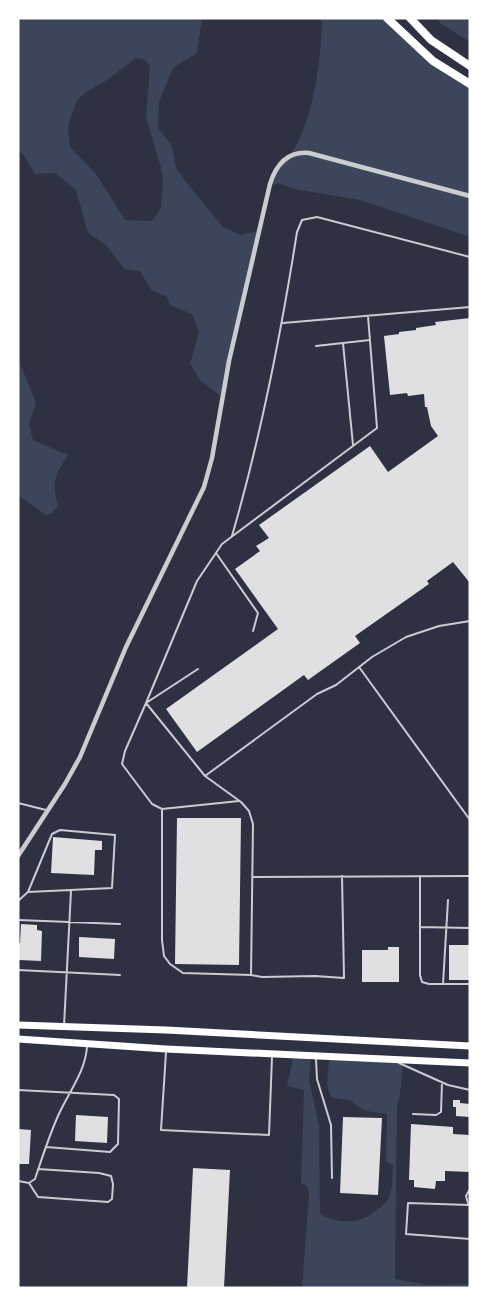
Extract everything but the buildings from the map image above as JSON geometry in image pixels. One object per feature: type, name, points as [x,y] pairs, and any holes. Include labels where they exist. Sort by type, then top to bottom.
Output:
[{"type":"highway","points":[[387,18],[428,56],[470,84]]},
{"type":"highway","points":[[410,18],[431,40],[470,66]]},
{"type":"main road","points":[[18,1025],[470,1046]]},
{"type":"main road","points":[[18,1039],[166,1049],[470,1063]]},
{"type":"street","points":[[18,856],[72,772],[87,742],[120,661],[207,477],[228,360],[270,184],[279,166],[293,154],[309,153],[470,196]]},
{"type":"lane","points":[[232,536],[253,460],[283,323],[297,231],[302,220],[317,217],[470,257]]},
{"type":"lane","points":[[283,323],[470,307]]},
{"type":"lane","points":[[239,801],[162,809],[152,804],[122,764],[125,751],[197,581],[222,544],[378,428],[368,316]]},
{"type":"lane","points":[[316,346],[370,340]]},
{"type":"lane","points":[[343,343],[353,445]]},
{"type":"lane","points":[[216,553],[258,613],[253,631]]},
{"type":"lane","points":[[204,776],[322,690],[336,685],[385,648],[406,637],[439,626],[470,621]]},
{"type":"lane","points":[[359,667],[470,820]]},
{"type":"lane","points":[[146,703],[198,669]]},
{"type":"lane","points":[[146,703],[204,776],[249,811],[253,824],[251,975]]},
{"type":"lane","points":[[18,803],[49,810]]},
{"type":"lane","points":[[162,809],[164,956],[170,964],[183,973],[344,978],[342,876]]},
{"type":"lane","points":[[18,901],[28,892],[52,834],[60,830],[115,835],[112,888],[28,892]]},
{"type":"lane","points":[[420,876],[420,975],[422,982],[470,984]]},
{"type":"lane","points":[[252,877],[470,876]]},
{"type":"lane","points":[[64,1026],[71,891]]},
{"type":"lane","points":[[443,984],[448,900]]},
{"type":"lane","points":[[18,920],[120,924]]},
{"type":"lane","points":[[420,927],[470,927]]},
{"type":"lane","points":[[18,970],[120,975]]},
{"type":"lane","points":[[29,1183],[34,1179],[86,1057],[87,1044]]},
{"type":"lane","points":[[166,1049],[161,1130],[269,1135],[273,1054]]},
{"type":"lane","points":[[315,1056],[317,1079],[331,1125],[332,1178]]},
{"type":"lane","points":[[391,1059],[442,1082],[470,1090]]},
{"type":"lane","points":[[413,1114],[436,1115],[441,1112],[442,1082]]},
{"type":"lane","points":[[18,1090],[114,1095],[119,1100],[118,1144],[110,1152],[46,1147]]},
{"type":"lane","points":[[18,1181],[29,1183],[38,1197],[108,1202],[112,1199],[111,1176],[99,1173],[38,1169]]},
{"type":"lane","points":[[469,1205],[466,1200],[470,1188]]},
{"type":"lane","points":[[469,1205],[408,1203],[406,1234],[470,1239]]},
{"type":"shaded area","points":[[18,18],[202,18],[197,53],[173,68],[159,102],[158,128],[172,146],[176,168],[222,226],[240,235],[261,230],[222,397],[201,381],[190,364],[199,332],[192,314],[170,305],[167,297],[151,290],[140,271],[124,269],[105,244],[88,233],[76,190],[55,173],[35,174],[23,154],[18,151]],"holes":[[[136,58],[144,59],[150,66],[146,117],[163,182],[161,208],[152,221],[125,220],[96,174],[70,147],[68,126],[77,100],[86,92],[107,80]]]},
{"type":"shaded area","points":[[319,18],[382,18],[426,60],[470,87],[470,237],[360,200],[294,189],[278,183],[272,185],[278,167],[290,156],[299,140],[310,108],[320,56],[322,23]]},
{"type":"shaded area","points":[[437,18],[470,18],[470,42],[440,23]]},
{"type":"shaded area","points":[[18,358],[36,403],[29,424],[33,440],[68,455],[60,468],[55,484],[58,506],[52,513],[46,515],[18,495]]},
{"type":"shaded area","points":[[293,1058],[311,1058],[309,1080],[319,1126],[320,1214],[342,1221],[365,1218],[385,1203],[391,1192],[393,1166],[386,1161],[387,1114],[366,1111],[349,1100],[333,1098],[329,1093],[327,1083],[329,1059],[403,1063],[397,1108],[395,1279],[428,1285],[470,1284],[470,1288],[302,1288],[309,1195],[307,1186],[301,1184],[304,1090],[287,1086]]}]
